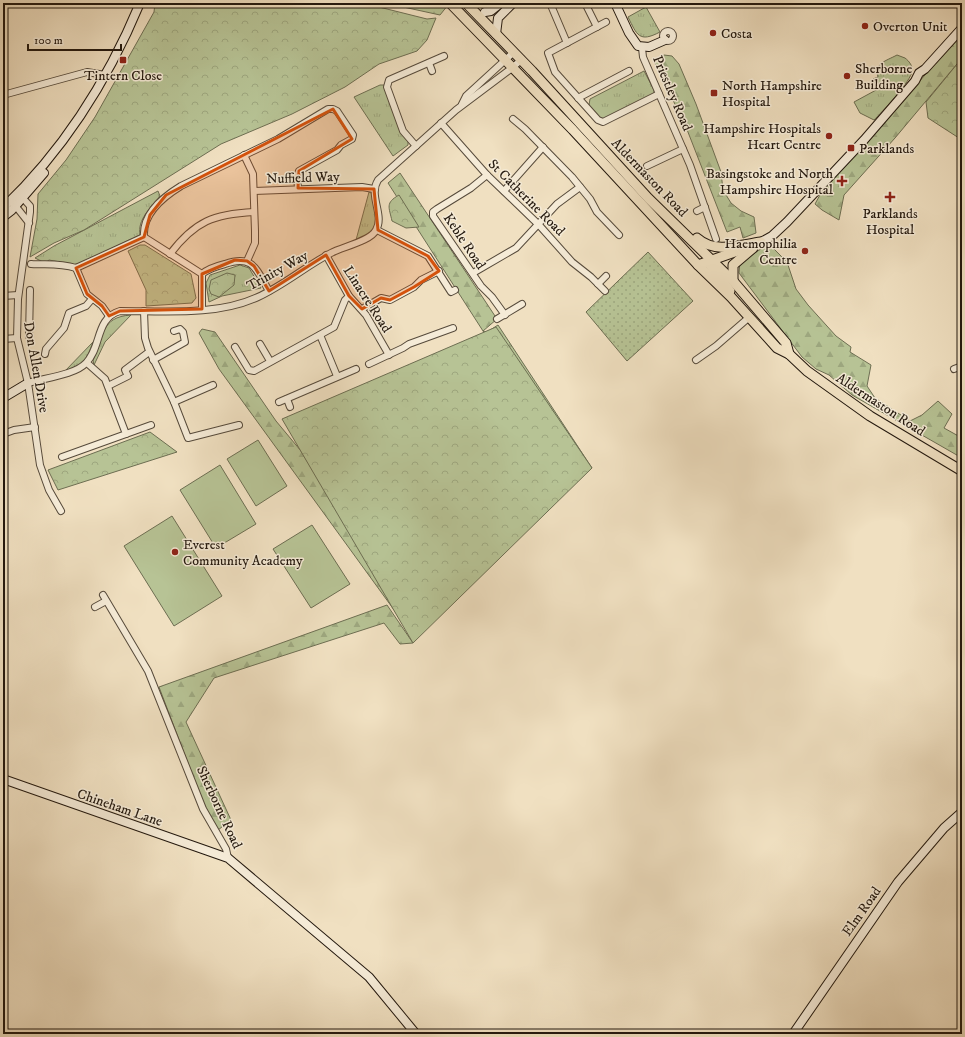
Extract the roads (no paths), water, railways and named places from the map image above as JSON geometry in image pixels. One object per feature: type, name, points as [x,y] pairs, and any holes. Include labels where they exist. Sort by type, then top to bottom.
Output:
[{"type":"main road","name":"Aldermaston Road","points":[[450,3],[504,61],[573,130],[698,265],[731,298],[747,319],[777,348],[789,354],[807,371],[870,416],[962,471]]},
{"type":"main road","name":"Aldermaston Road","points":[[466,3],[514,52],[648,198],[734,281],[786,343],[789,354]]},
{"type":"main road","points":[[470,3],[485,12]]},
{"type":"main road","name":"Aldermaston Road","points":[[485,12],[486,34],[504,61]]},
{"type":"main road","points":[[471,25],[485,23]]},
{"type":"main road","points":[[648,198],[663,206],[704,244],[715,249],[760,242]]},
{"type":"main road","points":[[698,265],[760,242]]},
{"type":"main road","points":[[734,281],[733,265],[760,242]]},
{"type":"main road","points":[[715,249],[710,265],[729,289],[731,298]]},
{"type":"main road","points":[[747,319],[759,309]]},
{"type":"street","points":[[3,217],[33,177],[74,127],[128,33],[140,3]]},
{"type":"street","points":[[485,12],[491,11],[501,3]]},
{"type":"street","points":[[485,23],[509,3]]},
{"type":"street","points":[[496,34],[498,18],[513,3]]},
{"type":"street","points":[[550,3],[567,43]]},
{"type":"street","points":[[585,3],[597,27]]},
{"type":"street","name":"Priestley Road","points":[[615,3],[634,41],[644,48],[643,57],[683,148],[716,239]]},
{"type":"street","points":[[606,22],[548,53],[555,72],[598,120],[603,122],[659,94]]},
{"type":"street","points":[[760,242],[772,236],[787,222],[864,140],[915,81],[919,73],[925,69],[962,28]]},
{"type":"street","points":[[644,48],[664,38]]},
{"type":"street","points":[[462,104],[466,96],[514,52]]},
{"type":"street","points":[[416,146],[403,131],[387,87],[387,83],[389,80],[444,56]]},
{"type":"street","points":[[455,290],[451,292],[428,256],[377,230],[378,219],[374,189],[381,177],[462,104],[469,101],[521,60]]},
{"type":"street","points":[[429,63],[432,71]]},
{"type":"street","points":[[578,98],[630,71]]},
{"type":"street","points":[[3,95],[87,72],[105,75]]},
{"type":"street","points":[[144,237],[144,225],[158,203],[166,195],[278,139],[328,109],[333,109],[337,111],[352,135],[352,139],[341,145],[337,150],[299,171],[297,177],[298,188]]},
{"type":"street","points":[[512,119],[525,129],[580,187],[590,199],[597,212],[619,235]]},
{"type":"street","name":"St Catherine Road","points":[[441,123],[487,175],[539,225],[572,262],[605,291]]},
{"type":"street","points":[[504,191],[543,147]]},
{"type":"street","points":[[647,166],[683,148]]},
{"type":"street","points":[[244,155],[253,174],[254,191]]},
{"type":"street","name":"Keble Road","points":[[487,175],[471,188],[433,212],[433,216],[437,224],[473,272],[481,286],[492,297],[505,315]]},
{"type":"street","name":"Nuffield Way","points":[[247,261],[255,243],[254,191],[298,188],[362,187],[374,189]]},
{"type":"street","points":[[473,272],[516,248],[557,204],[580,187]]},
{"type":"street","name":"Don Allen Drive","points":[[20,195],[30,206],[29,223],[18,295],[16,318],[18,338],[28,383],[40,465],[49,490],[61,512]]},
{"type":"street","points":[[3,208],[13,203]]},
{"type":"street","points":[[13,203],[29,223]]},
{"type":"street","points":[[697,211],[705,207]]},
{"type":"street","points":[[170,254],[182,238],[211,218],[233,213],[254,212]]},
{"type":"street","name":"Trinity Way","points":[[109,316],[120,311],[202,309],[234,304],[257,297],[326,255],[366,238],[377,230]]},
{"type":"street","points":[[144,237],[202,274]]},
{"type":"street","points":[[31,264],[45,266],[58,264],[76,268],[144,237]]},
{"type":"street","name":"Linacre Road","points":[[326,255],[349,296],[362,309],[388,355]]},
{"type":"street","points":[[202,309],[200,282],[202,274],[235,260],[247,261],[254,266],[269,291]]},
{"type":"street","points":[[3,398],[28,383],[70,372],[87,363],[102,326],[109,316],[102,306],[87,294],[76,268]]},
{"type":"street","points":[[362,309],[381,298],[390,300],[414,287],[421,280],[439,271]]},
{"type":"street","points":[[598,284],[606,276]]},
{"type":"street","points":[[28,336],[30,290]]},
{"type":"street","points":[[3,296],[18,295]]},
{"type":"street","points":[[235,347],[249,370],[254,371],[334,327],[345,300],[349,296]]},
{"type":"street","points":[[45,354],[46,349],[64,328],[69,313],[86,306],[92,299]]},
{"type":"street","points":[[498,319],[522,304]]},
{"type":"street","points":[[144,311],[145,338],[149,352],[174,402],[188,438],[239,425]]},
{"type":"street","points":[[16,318],[29,318]]},
{"type":"street","points":[[696,360],[716,346],[747,319]]},
{"type":"street","points":[[153,360],[185,342],[183,332],[180,329],[174,331]]},
{"type":"street","name":"Linacre Road","points":[[369,364],[408,344],[450,329],[450,337]]},
{"type":"street","points":[[320,335],[337,376]]},
{"type":"street","points":[[3,339],[18,338]]},
{"type":"street","points":[[260,344],[270,361]]},
{"type":"street","points":[[108,386],[128,376],[125,370],[149,352]]},
{"type":"street","points":[[87,363],[105,379],[126,434]]},
{"type":"street","points":[[954,369],[962,366]]},
{"type":"street","points":[[279,402],[356,369]]},
{"type":"street","points":[[174,402],[213,385]]},
{"type":"street","points":[[287,399],[290,407]]},
{"type":"street","points":[[62,457],[150,425]]},
{"type":"street","points":[[3,434],[14,430],[35,427]]},
{"type":"street","name":"Sherborne Road","points":[[95,607],[105,598],[148,671],[203,809],[226,849],[228,858],[369,977],[416,1034]]},
{"type":"street","name":"Chineham Lane","points":[[3,779],[228,858]]},
{"type":"street","name":"Elm Road","points":[[793,1034],[898,882],[944,828],[962,812]]},
{"type":"place","name":"Overton Unit","points":[[865,26]]},
{"type":"place","name":"Costa","points":[[713,33]]},
{"type":"place","name":"Tintern Close","points":[[123,60]]},
{"type":"place","name":"Sherborne Building","points":[[847,76]]},
{"type":"place","name":"North Hampshire Hospital","points":[[714,93]]},
{"type":"place","name":"Hampshire Hospitals Heart Centre","points":[[829,136]]},
{"type":"place","name":"Parklands","points":[[851,148]]},
{"type":"place","name":"Basingstoke and North Hampshire Hospital","points":[[842,181]]},
{"type":"place","name":"Parklands Hospital","points":[[890,197]]},
{"type":"place","name":"Haemophilia Centre","points":[[805,251]]},
{"type":"place","name":"Everest Community Academy","points":[[175,552]]}]
